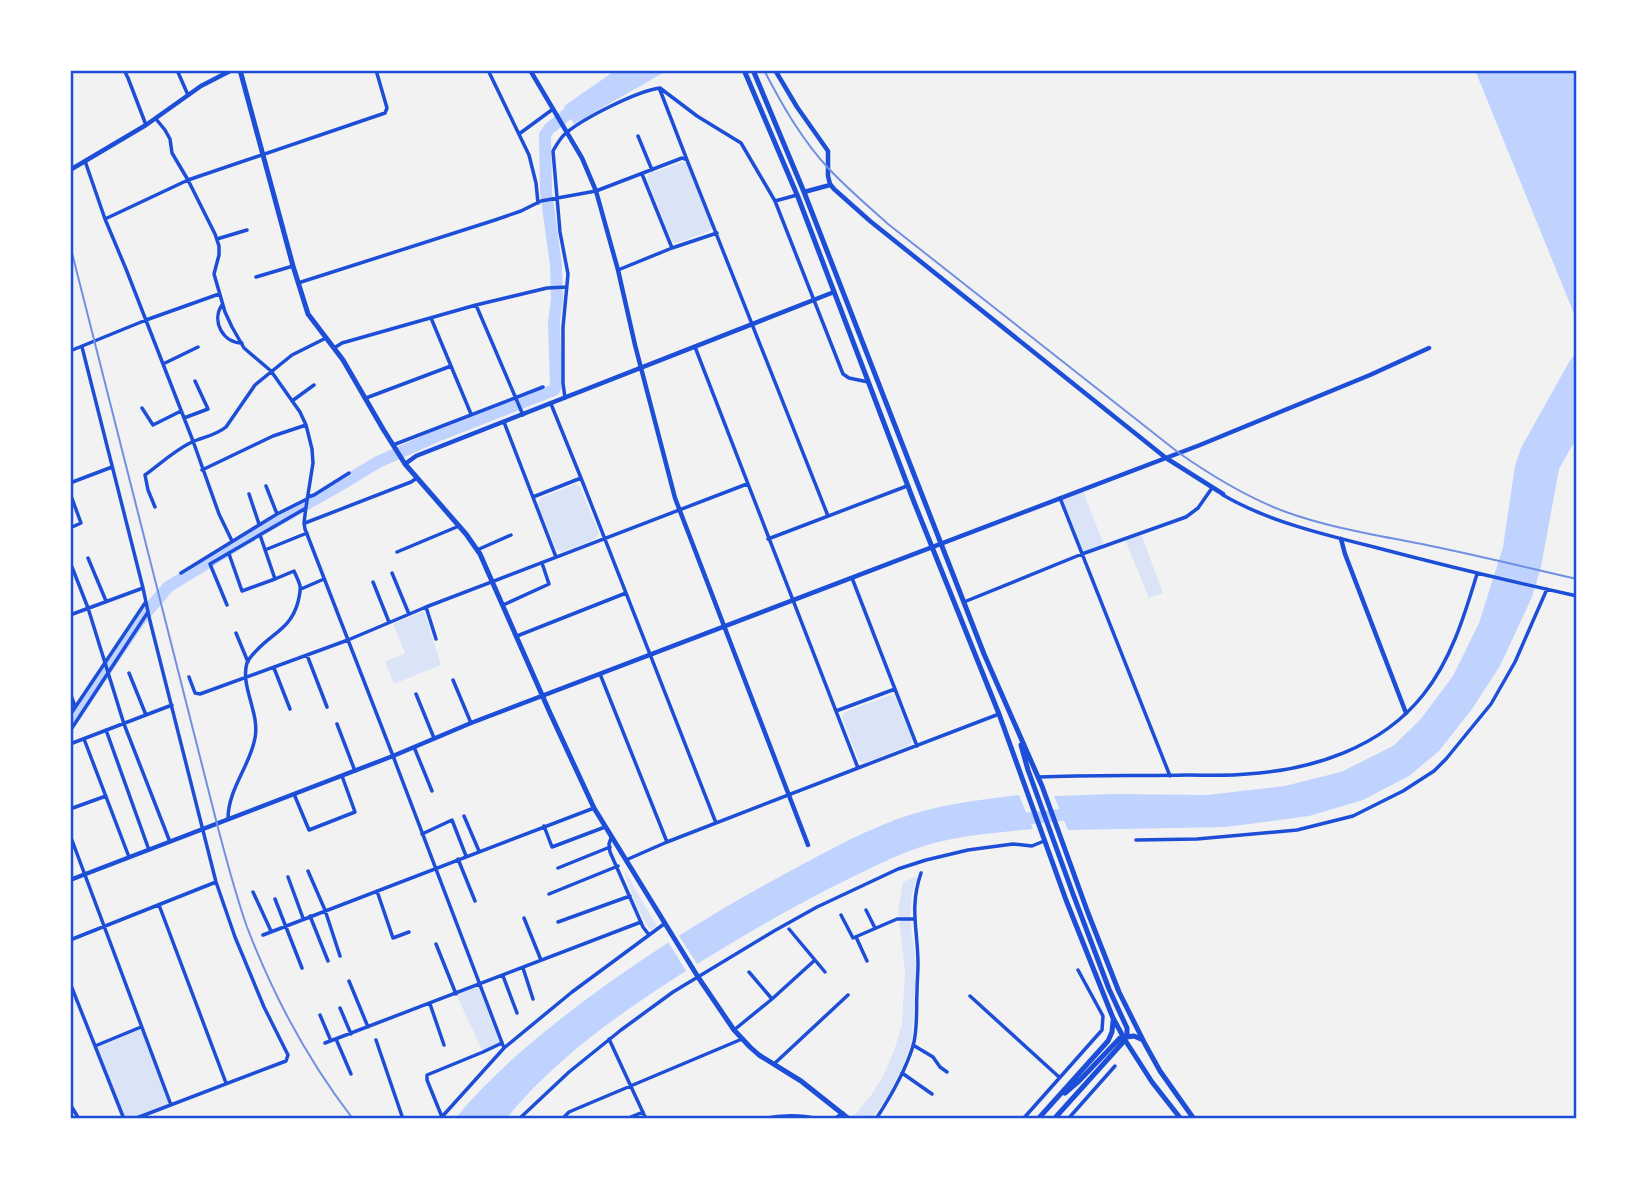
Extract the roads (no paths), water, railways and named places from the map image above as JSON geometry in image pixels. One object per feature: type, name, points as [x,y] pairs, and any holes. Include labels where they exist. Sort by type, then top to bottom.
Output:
[{"type":"main road","points":[[240,70],[308,314],[334,348],[405,464],[477,550],[594,808],[666,927],[734,1030],[759,1055],[801,1081],[849,1119]]},
{"type":"main road","points":[[744,70],[796,195],[999,715],[1070,911],[1113,1018],[1152,1082],[1181,1119]]},
{"type":"main road","points":[[753,70],[804,192],[984,654],[1042,786],[1108,966],[1129,1014],[1160,1071],[1194,1119]]},
{"type":"main road","points":[[1015,726],[1051,835],[1105,978],[1127,1028],[1125,1038],[1054,1119]]},
{"type":"main road","points":[[1038,1119],[1108,1041],[1113,1018]]},
{"type":"main road","points":[[1049,1106],[1079,1081],[1115,1041],[1134,1036],[1143,1040]]},
{"type":"street","points":[[124,70],[146,125]]},
{"type":"street","points":[[177,70],[188,95]]},
{"type":"street","points":[[70,170],[156,119],[201,86],[232,70]]},
{"type":"street","points":[[105,219],[188,180],[385,113],[387,108],[376,70]]},
{"type":"street","points":[[488,70],[529,155],[539,202]]},
{"type":"street","points":[[530,70],[568,132],[596,191],[680,511],[808,845]]},
{"type":"street","points":[[775,70],[828,151],[830,184],[870,221],[1166,458],[1212,488],[1264,514],[1341,539],[1577,596]]},
{"type":"street","points":[[660,88],[828,516]]},
{"type":"street","points":[[565,398],[563,341],[568,274],[555,199],[553,151],[568,132],[590,118],[647,90],[660,88],[697,116],[741,143],[775,201],[843,374],[869,382]]},
{"type":"street","points":[[519,134],[553,109]]},
{"type":"street","points":[[156,119],[170,139],[172,153],[217,239],[219,255],[214,274],[222,305],[232,327],[242,344],[271,371],[306,425],[313,463],[304,523],[307,533],[504,1048]]},
{"type":"street","points":[[638,136],[652,170]]},
{"type":"street","points":[[298,283],[495,220],[539,202],[596,191],[682,158],[687,160]]},
{"type":"street","points":[[85,161],[219,514],[232,541]]},
{"type":"street","points":[[642,174],[672,248]]},
{"type":"street","points":[[804,192],[830,184]]},
{"type":"street","points":[[775,201],[796,195]]},
{"type":"street","points":[[217,239],[247,230]]},
{"type":"street","points":[[618,270],[717,233]]},
{"type":"street","points":[[256,276],[293,266]]},
{"type":"street","points":[[334,348],[342,343],[477,305],[547,288],[567,287]]},
{"type":"street","points":[[405,464],[416,456],[834,292]]},
{"type":"street","points":[[70,351],[219,294]]},
{"type":"street","points":[[222,305],[218,318],[222,334],[233,343],[242,344]]},
{"type":"street","points":[[477,305],[523,415]]},
{"type":"street","points":[[431,318],[471,414]]},
{"type":"street","points":[[155,507],[145,475],[193,441],[226,427],[255,385],[292,355],[326,338]]},
{"type":"street","points":[[82,347],[216,882],[264,1007],[288,1055],[286,1061],[134,1119]]},
{"type":"street","points":[[163,364],[198,347]]},
{"type":"street","points":[[695,347],[858,768]]},
{"type":"street","points":[[70,880],[792,599],[1166,458],[1370,375],[1429,348]]},
{"type":"street","points":[[366,398],[451,366]]},
{"type":"street","points":[[184,418],[208,409],[195,382]]},
{"type":"street","points":[[292,401],[314,385]]},
{"type":"street","points":[[396,450],[471,414],[543,387]]},
{"type":"street","points":[[551,404],[716,823]]},
{"type":"street","points":[[142,408],[153,425],[181,411]]},
{"type":"street","points":[[505,422],[556,558]]},
{"type":"street","points":[[202,470],[273,436],[306,425]]},
{"type":"street","points":[[70,482],[111,467]]},
{"type":"street","points":[[181,573],[259,524],[349,473]]},
{"type":"street","points":[[304,523],[416,478]]},
{"type":"street","points":[[533,497],[581,478]]},
{"type":"street","points":[[189,677],[195,693],[200,694],[348,640],[426,607],[747,484]]},
{"type":"street","points":[[266,486],[276,514]]},
{"type":"street","points":[[768,539],[908,486]]},
{"type":"street","points":[[964,601],[1082,554],[1186,517],[1198,508],[1212,488]]},
{"type":"street","points":[[70,493],[81,523],[70,528]]},
{"type":"street","points":[[249,494],[259,524]]},
{"type":"street","points":[[1060,498],[1170,776]]},
{"type":"street","points":[[226,605],[210,564],[306,507]]},
{"type":"street","points":[[397,552],[459,526]]},
{"type":"street","points":[[265,550],[307,533]]},
{"type":"street","points":[[260,535],[275,579]]},
{"type":"street","points":[[477,550],[511,535]]},
{"type":"street","points":[[1341,539],[1406,713]]},
{"type":"street","points":[[229,554],[242,591],[294,571],[301,589],[294,615],[289,622],[264,643],[248,662]]},
{"type":"street","points":[[88,558],[106,602]]},
{"type":"street","points":[[503,605],[549,584],[542,563]]},
{"type":"street","points":[[72,567],[88,608],[124,724],[170,842]]},
{"type":"street","points":[[392,573],[409,614]]},
{"type":"street","points":[[1038,777],[1248,774],[1312,765],[1352,750],[1406,713],[1422,696],[1446,660],[1477,574]]},
{"type":"street","points":[[852,577],[917,746]]},
{"type":"street","points":[[301,589],[324,579]]},
{"type":"street","points":[[373,582],[389,622]]},
{"type":"street","points":[[70,615],[143,588]]},
{"type":"street","points":[[1136,840],[1197,839],[1297,830],[1353,817],[1404,791],[1434,771],[1446,759],[1491,704],[1516,662],[1546,589]]},
{"type":"street","points":[[517,636],[626,593]]},
{"type":"street","points":[[70,715],[146,601]]},
{"type":"street","points":[[426,607],[436,639]]},
{"type":"street","points":[[70,731],[148,612]]},
{"type":"street","points":[[228,819],[228,809],[235,787],[256,736],[256,718],[246,678],[248,662],[236,633]]},
{"type":"street","points":[[307,655],[327,707]]},
{"type":"street","points":[[274,668],[290,709]]},
{"type":"street","points":[[129,673],[146,715]]},
{"type":"street","points":[[600,674],[667,842]]},
{"type":"street","points":[[453,680],[471,723]]},
{"type":"street","points":[[836,711],[895,689]]},
{"type":"street","points":[[70,693],[75,706]]},
{"type":"street","points":[[416,694],[435,738]]},
{"type":"street","points":[[70,744],[172,705]]},
{"type":"street","points":[[625,860],[999,715]]},
{"type":"street","points":[[337,724],[355,771]]},
{"type":"street","points":[[106,730],[149,850]]},
{"type":"street","points":[[84,739],[129,858]]},
{"type":"street","points":[[414,747],[432,791]]},
{"type":"street","points":[[294,794],[309,830],[355,812],[341,776]]},
{"type":"street","points":[[70,809],[106,796]]},
{"type":"street","points":[[263,935],[594,808]]},
{"type":"street","points":[[464,816],[479,851]]},
{"type":"street","points":[[422,834],[452,820],[466,856]]},
{"type":"street","points":[[544,826],[552,847],[606,827]]},
{"type":"street","points":[[70,835],[171,1105]]},
{"type":"street","points":[[611,837],[610,852],[649,935]]},
{"type":"street","points":[[519,1119],[609,1039],[673,992],[817,907],[898,869],[926,860],[968,850],[1013,844],[1032,846],[1044,839]]},
{"type":"street","points":[[558,868],[610,847]]},
{"type":"street","points":[[458,859],[475,901]]},
{"type":"street","points":[[549,894],[618,866]]},
{"type":"street","points":[[308,871],[325,910],[340,956]]},
{"type":"street","points":[[876,1119],[902,1073],[916,1032],[918,963],[914,919],[921,873]]},
{"type":"street","points":[[288,877],[303,918]]},
{"type":"street","points":[[70,940],[216,882]]},
{"type":"street","points":[[377,891],[393,938],[409,932]]},
{"type":"street","points":[[253,892],[271,931]]},
{"type":"street","points":[[558,922],[629,896]]},
{"type":"street","points":[[275,899],[302,968]]},
{"type":"street","points":[[159,905],[226,1084]]},
{"type":"street","points":[[866,910],[875,928]]},
{"type":"street","points":[[841,915],[853,938],[897,919],[914,919]]},
{"type":"street","points":[[310,916],[328,961]]},
{"type":"street","points":[[524,918],[541,960]]},
{"type":"street","points":[[325,1043],[641,922]]},
{"type":"street","points":[[502,1043],[427,1075],[441,1118],[504,1048],[572,992],[649,935],[666,927]]},
{"type":"street","points":[[789,929],[825,971]]},
{"type":"street","points":[[856,937],[867,961]]},
{"type":"street","points":[[436,944],[456,994]]},
{"type":"street","points":[[734,1030],[815,960]]},
{"type":"street","points":[[523,968],[533,999]]},
{"type":"street","points":[[1023,1119],[1102,1030],[1103,1016],[1078,970]]},
{"type":"street","points":[[750,972],[772,999]]},
{"type":"street","points":[[503,976],[517,1013]]},
{"type":"street","points":[[349,981],[368,1027]]},
{"type":"street","points":[[70,983],[124,1119]]},
{"type":"street","points":[[774,1064],[848,995]]},
{"type":"street","points":[[970,996],[1060,1077]]},
{"type":"street","points":[[430,1004],[444,1045]]},
{"type":"street","points":[[340,1008],[351,1034]]},
{"type":"street","points":[[320,1015],[331,1041]]},
{"type":"street","points":[[95,1046],[142,1027]]},
{"type":"street","points":[[336,1039],[351,1074]]},
{"type":"street","points":[[609,1039],[646,1119]]},
{"type":"street","points":[[562,1119],[569,1112],[742,1039]]},
{"type":"street","points":[[376,1040],[403,1119]]},
{"type":"street","points":[[913,1045],[933,1056],[947,1072]]},
{"type":"street","points":[[1068,1119],[1115,1066]]},
{"type":"street","points":[[902,1073],[932,1094]]},
{"type":"street","points":[[70,1104],[79,1119]]},
{"type":"street","points":[[626,1119],[643,1112]]},
{"type":"street","points":[[834,1119],[842,1113]]},
{"type":"street","points":[[761,1119],[784,1115],[818,1119]]},
{"type":"water","points":[[616,70],[668,70],[574,124],[564,106]]},
{"type":"water","points":[[1475,70],[1577,70],[1577,321]]},
{"type":"water","points":[[1577,351],[1577,437],[1559,469],[1541,567],[1532,597],[1500,666],[1472,709],[1439,751],[1409,776],[1363,800],[1309,816],[1226,827],[1068,830],[1054,796],[1207,795],[1285,786],[1341,772],[1393,746],[1420,720],[1453,676],[1479,623],[1503,547],[1515,466],[1521,448]]},
{"type":"water","points":[[1019,795],[1033,829],[934,843],[895,857],[832,887],[707,958],[615,1019],[546,1075],[506,1119],[455,1119],[483,1087],[514,1058],[580,1004],[653,953],[755,890],[837,846],[895,820],[941,807]]},
{"type":"waterway","points":[[70,723],[139,621],[168,587],[378,462],[554,390],[556,265],[546,192],[545,135],[571,111]]},
{"type":"waterway","points":[[1013,820],[1079,813]]},
{"type":"railway","points":[[764,70],[801,134],[829,169],[858,197],[888,224],[1204,470],[1258,500],[1304,518],[1577,579]]},
{"type":"railway","points":[[70,245],[217,824],[243,914],[268,978],[293,1027],[353,1119]]}]
